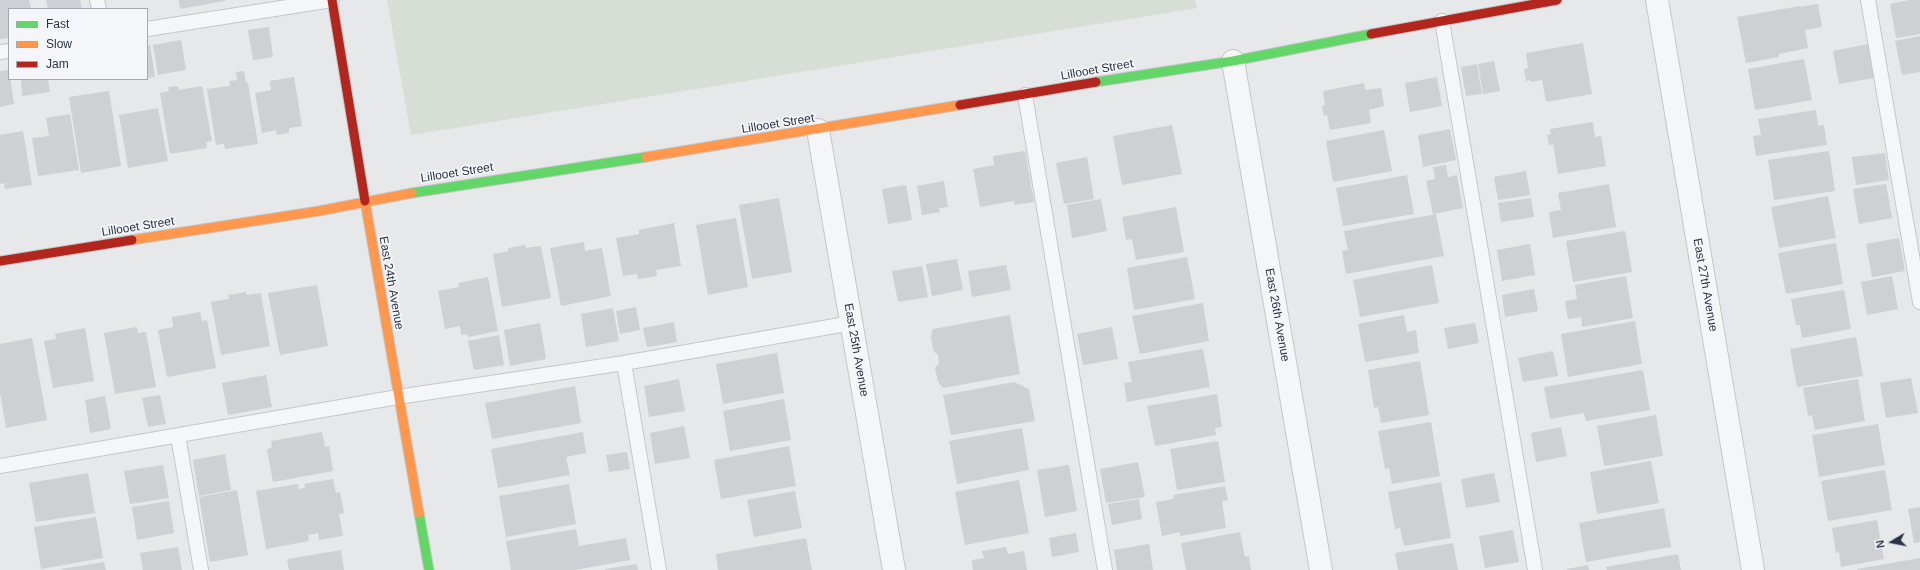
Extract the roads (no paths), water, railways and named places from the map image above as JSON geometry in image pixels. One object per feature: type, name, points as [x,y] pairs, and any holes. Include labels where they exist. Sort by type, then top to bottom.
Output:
[{"type":"street","name":"East 24th Avenue","points":[[332,0],[398,397],[429,570]]},
{"type":"street","name":"Lillooet Street","points":[[0,261],[319,211],[412,192],[818,130],[1233,61],[1319,42],[1557,0]]},
{"type":"street","name":"East 27th Avenue","points":[[1657,0],[1753,570]]},
{"type":"street","name":"East 26th Avenue","points":[[1233,61],[1321,570]]},
{"type":"street","name":"East 25th Avenue","points":[[818,130],[894,570]]},
{"type":"lane","points":[[148,29],[332,0]]},
{"type":"lane","points":[[1868,0],[1920,302]]},
{"type":"lane","points":[[1442,21],[1535,570]]},
{"type":"lane","points":[[1025,95],[1104,570]]},
{"type":"lane","points":[[0,466],[398,397],[624,363],[852,323]]},
{"type":"lane","points":[[624,363],[659,570]]},
{"type":"lane","points":[[178,436],[201,570]]}]
